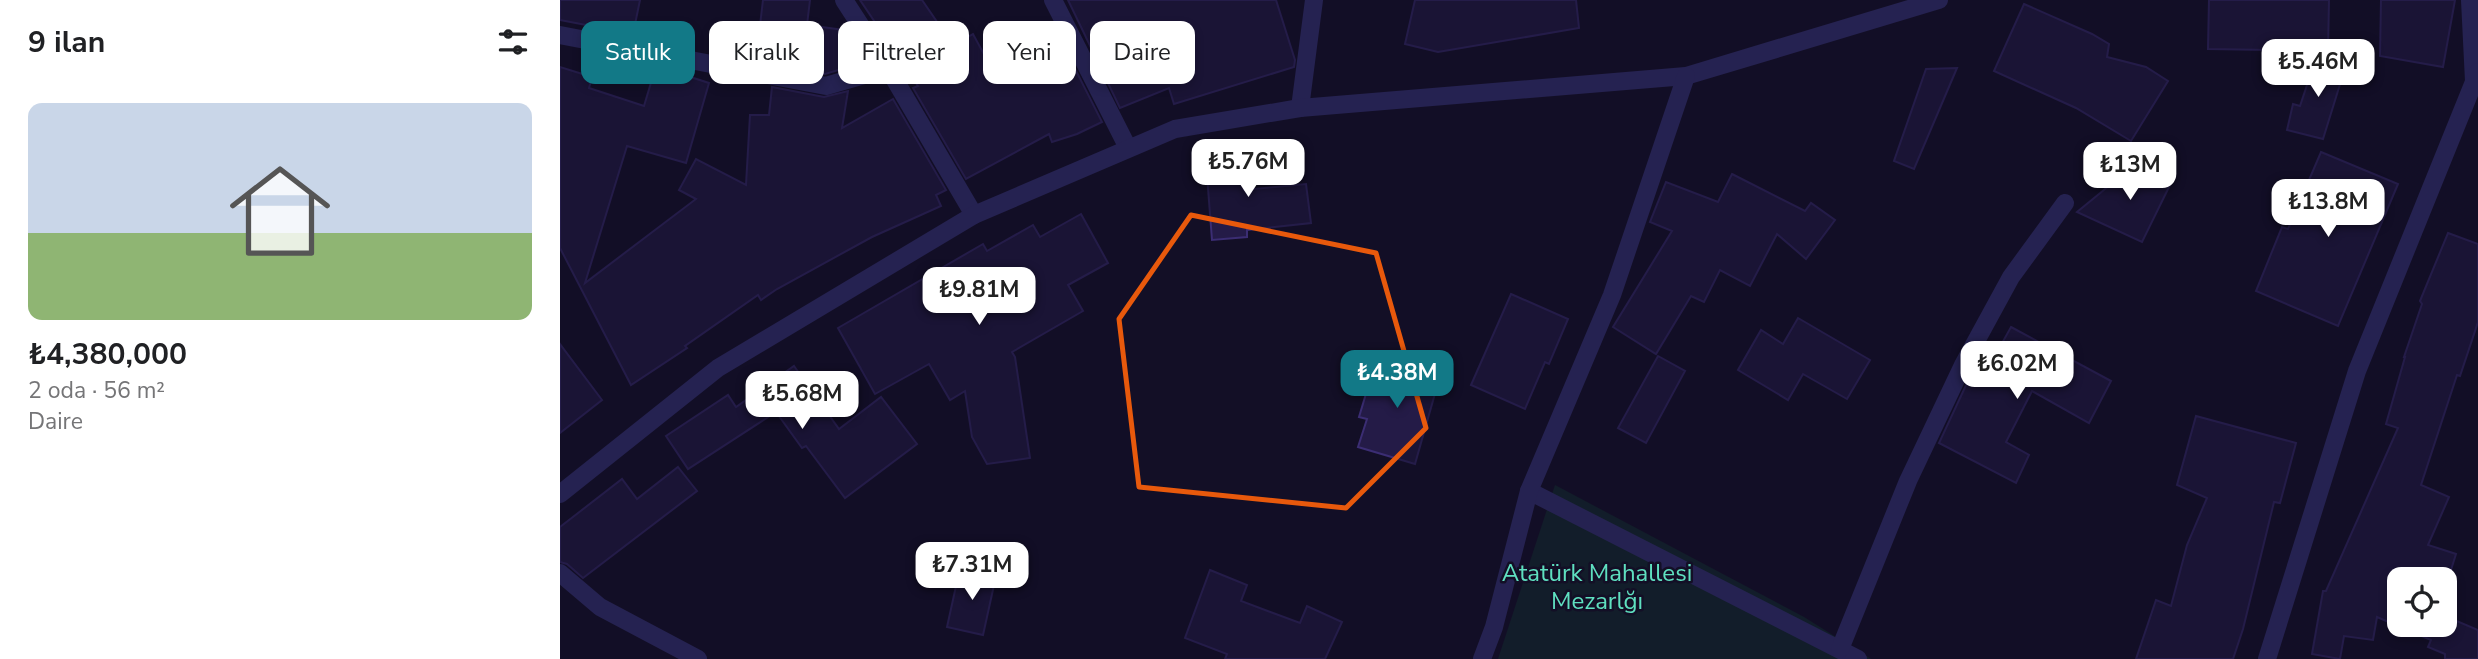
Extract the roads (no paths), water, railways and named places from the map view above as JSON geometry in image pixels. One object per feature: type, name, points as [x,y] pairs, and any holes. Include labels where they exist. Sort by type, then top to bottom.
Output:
[{"type":"street","points":[[844,0],[858,21]]},
{"type":"street","points":[[1053,0],[1128,148]]},
{"type":"street","points":[[1300,108],[1314,0]]},
{"type":"street","points":[[560,494],[718,368],[974,215],[1175,129],[1300,108],[1686,76],[1939,0]]},
{"type":"street","points":[[2266,659],[2357,371],[2476,76],[2470,0]]},
{"type":"street","points":[[560,35],[826,86],[838,83]]},
{"type":"street","points":[[1482,659],[1494,627],[1529,491],[1612,295],[1686,76]]},
{"type":"street","points":[[897,84],[974,215]]},
{"type":"street","points":[[1840,649],[1908,481],[1963,365],[2011,277],[2065,203]]},
{"type":"street","points":[[1529,491],[1858,659]]},
{"type":"street","points":[[560,573],[600,607],[698,659]]},
{"type":"park label","name":"Atatürk Mahallesi Mezarlğı","points":[[1597,587]]}]
